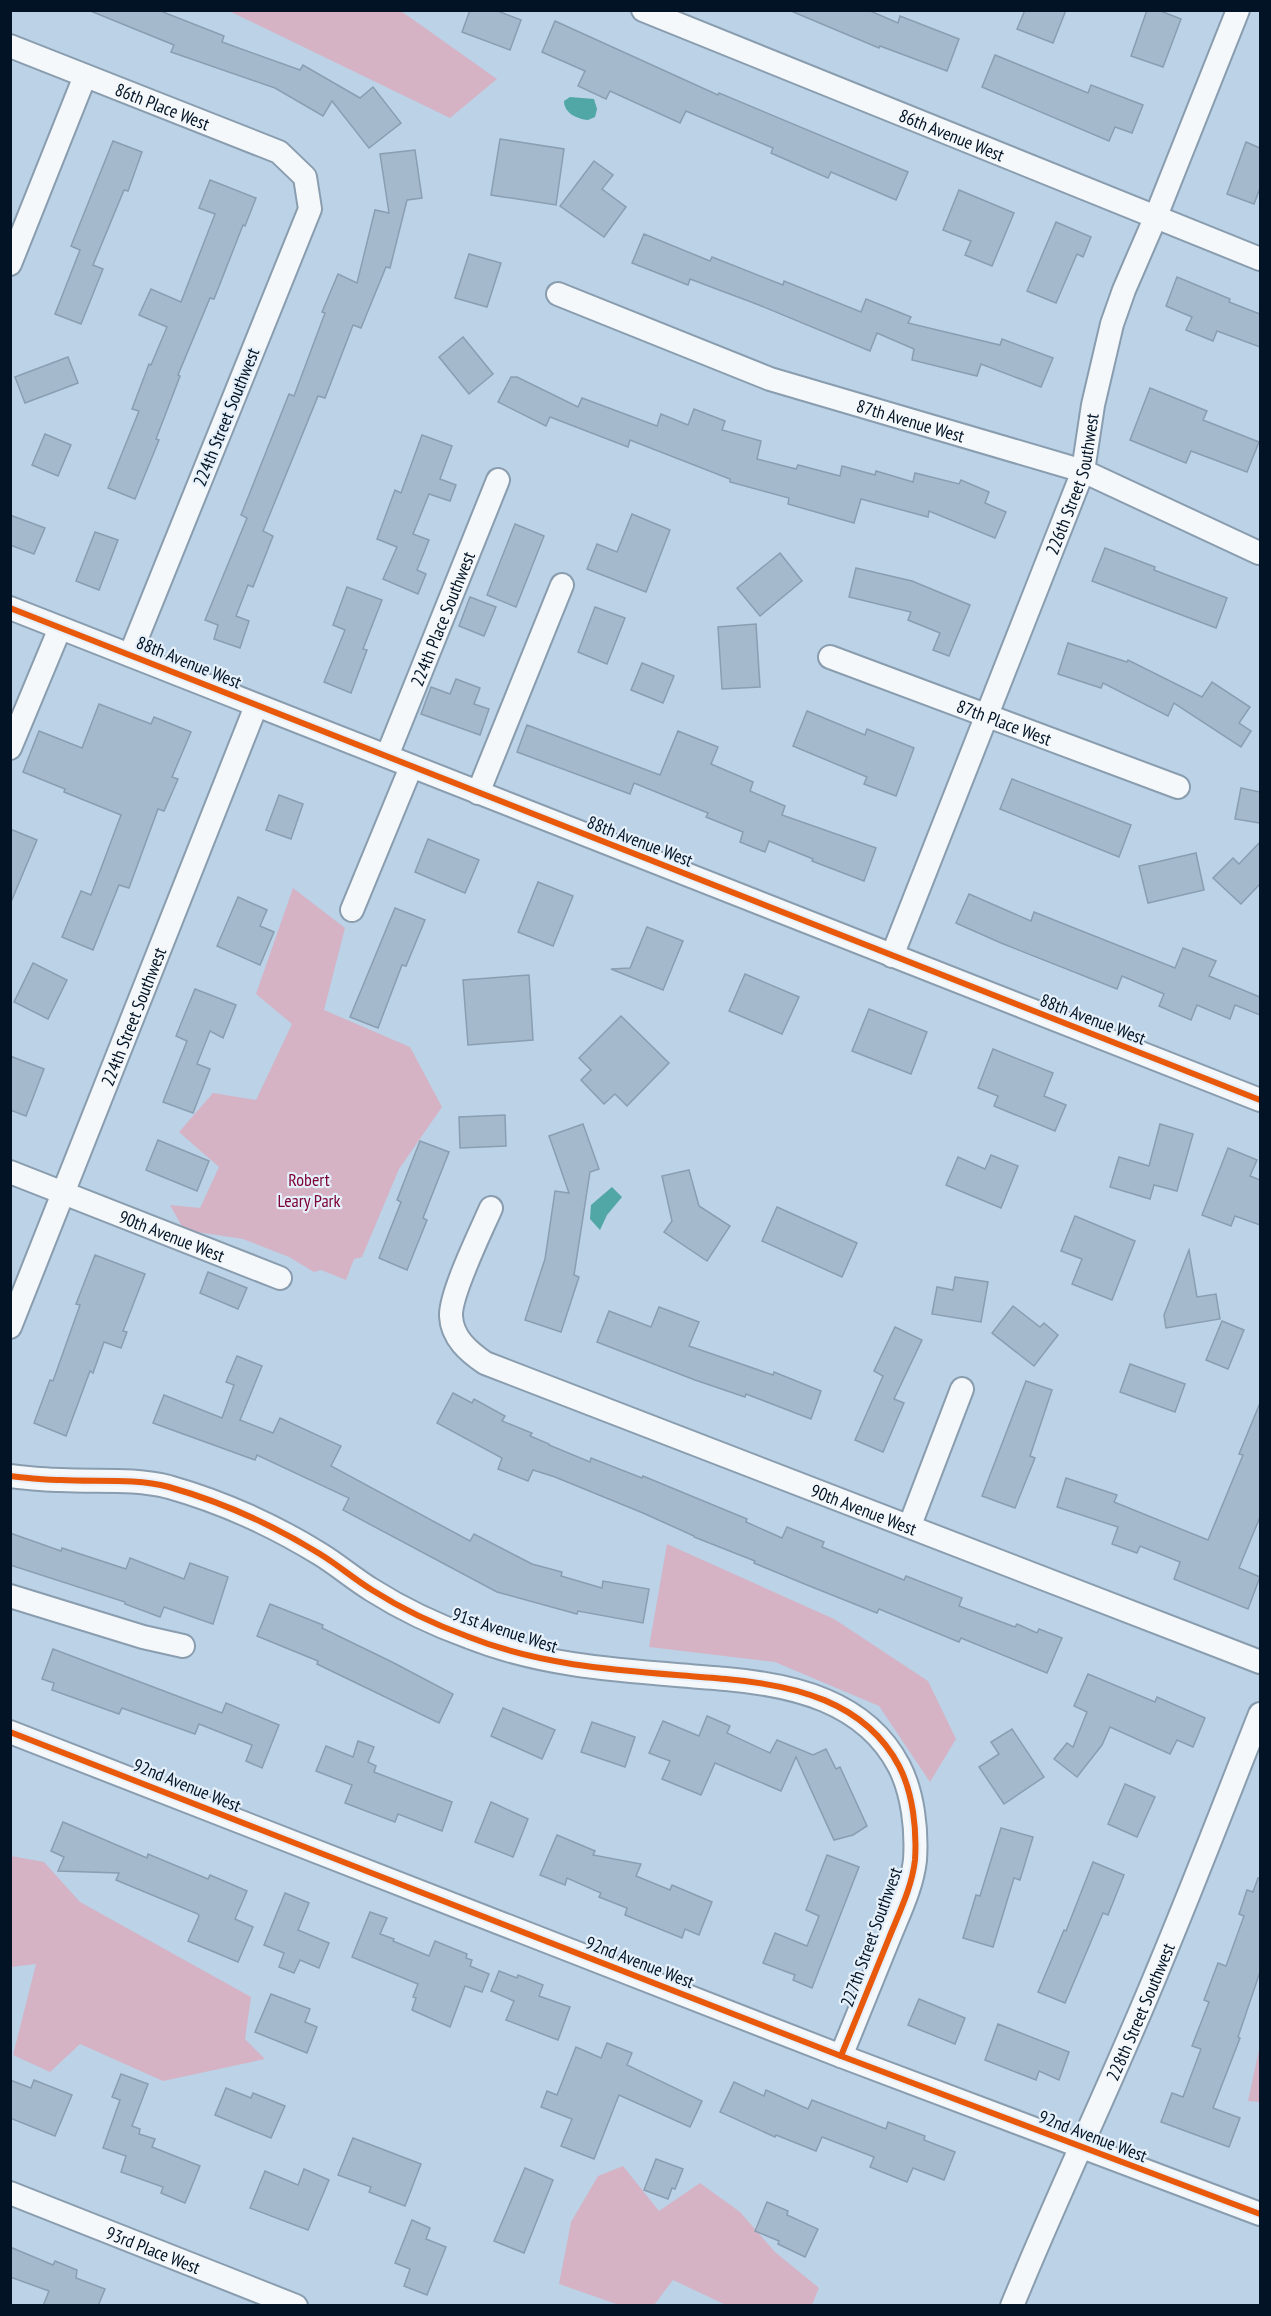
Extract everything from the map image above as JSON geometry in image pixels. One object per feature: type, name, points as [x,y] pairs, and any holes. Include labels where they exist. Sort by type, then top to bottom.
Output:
[{"type":"street","name":"86th Avenue West","points":[[643,10],[1260,259]]},
{"type":"street","name":"226th Street Southwest","points":[[892,956],[1083,471],[1093,405],[1112,324],[1238,10]]},
{"type":"street","name":"86th Place West","points":[[10,46],[279,152],[305,177]]},
{"type":"street","points":[[10,264],[85,76]]},
{"type":"street","name":"224th Street Southwest","points":[[130,655],[310,209],[305,177]]},
{"type":"street","name":"87th Avenue West","points":[[558,294],[770,379],[1083,471],[1259,553]]},
{"type":"street","name":"224th Place Southwest","points":[[387,756],[498,480]]},
{"type":"street","points":[[478,793],[562,585]]},
{"type":"street","name":"88th Avenue West","points":[[10,608],[1260,1100]]},
{"type":"street","points":[[10,748],[60,628]]},
{"type":"street","name":"87th Place West","points":[[830,657],[1178,786]]},
{"type":"street","name":"224th Street Southwest","points":[[10,1327],[255,705]]},
{"type":"street","points":[[352,910],[411,767]]},
{"type":"street","points":[[10,1172],[63,1193]]},
{"type":"street","name":"90th Avenue West","points":[[63,1193],[280,1278]]},
{"type":"street","name":"90th Avenue West","points":[[491,1208],[452,1308],[453,1326],[468,1352],[496,1367],[1260,1662]]},
{"type":"street","points":[[910,1525],[963,1389]]},
{"type":"street","name":"91st Avenue West","points":[[10,1476],[60,1480],[134,1481],[165,1486],[197,1496],[262,1521],[321,1555],[374,1591],[433,1622],[512,1652],[568,1665],[753,1681],[809,1692],[842,1709],[876,1733],[899,1767],[912,1803],[914,1824]]},
{"type":"street","points":[[10,1596],[133,1634],[183,1646]]},
{"type":"street","name":"228th Street Southwest","points":[[1014,2305],[1057,2198],[1082,2148],[1157,1972],[1260,1714]]},
{"type":"street","name":"92nd Avenue West","points":[[10,1732],[841,2056],[1260,2214]]},
{"type":"street","name":"227th Street Southwest","points":[[841,2056],[906,1897],[915,1860],[914,1824]]},
{"type":"street","name":"93rd Place West","points":[[10,2193],[296,2306]]},
{"type":"green space","points":[[229,11],[401,11],[497,79],[450,118]]},
{"type":"green space","name":"Robert Leary Park","points":[[293,888],[345,928],[324,1010],[410,1047],[442,1107],[399,1169],[362,1257],[354,1259],[346,1280],[321,1270],[314,1272],[289,1257],[243,1239],[184,1230],[170,1205],[200,1208],[219,1167],[179,1132],[213,1093],[256,1100],[292,1024],[256,994]]},
{"type":"green space","points":[[667,1544],[834,1619],[928,1681],[956,1739],[930,1782],[879,1706],[775,1662],[649,1647]]},
{"type":"green space","points":[[11,1856],[44,1862],[80,1902],[251,1997],[245,2039],[265,2059],[163,2081],[80,2044],[50,2072],[13,2055],[36,1964],[11,1967]]},
{"type":"green space","points":[[1260,2045],[1260,2102],[1248,2101]]},
{"type":"green space","points":[[623,2166],[659,2211],[700,2183],[740,2212],[775,2252],[819,2288],[812,2305],[728,2306],[673,2280],[654,2305],[622,2306],[559,2284],[571,2222],[598,2176]]},
{"type":"shaded area","points":[[570,97],[594,99],[597,109],[595,117],[588,120],[572,115],[566,109],[564,101]]},
{"type":"shaded area","points":[[612,1187],[622,1197],[607,1215],[600,1230],[590,1219],[591,1205]]},
{"type":"building","points":[[88,10],[158,10],[224,36],[222,42],[300,70],[303,65],[360,98],[373,87],[401,123],[369,148],[332,101],[323,116],[275,88],[171,52],[174,45]]},
{"type":"building","points":[[470,10],[495,10],[521,20],[510,50],[462,32]]},
{"type":"building","points":[[868,10],[898,23],[900,16],[959,39],[947,71],[880,46],[879,48],[791,11]]},
{"type":"building","points":[[1025,10],[1066,10],[1053,43],[1017,29]]},
{"type":"building","points":[[1147,10],[1158,10],[1181,19],[1163,67],[1131,56]]},
{"type":"building","points":[[555,21],[718,95],[719,93],[908,172],[896,200],[831,172],[828,178],[771,153],[773,148],[686,111],[680,123],[610,91],[606,99],[578,86],[585,71],[542,52]]},
{"type":"building","points":[[995,55],[1088,93],[1091,85],[1143,105],[1132,133],[1115,127],[1109,141],[982,87]]},
{"type":"building","points":[[500,139],[564,149],[556,205],[491,195]]},
{"type":"building","points":[[113,141],[142,152],[128,191],[124,190],[93,265],[103,269],[81,324],[55,314],[80,250],[71,246]]},
{"type":"building","points":[[1246,142],[1260,148],[1260,188],[1254,204],[1227,194]]},
{"type":"building","points":[[415,150],[422,198],[407,200],[390,268],[386,267],[361,328],[353,325],[325,398],[318,396],[263,531],[273,536],[253,587],[248,585],[236,616],[249,621],[240,648],[214,639],[218,625],[205,620],[247,518],[241,515],[289,394],[294,396],[325,313],[322,312],[338,274],[357,283],[375,210],[389,213],[380,154]]},
{"type":"building","points":[[594,161],[613,175],[602,189],[626,207],[604,237],[560,206]]},
{"type":"building","points":[[210,180],[256,198],[214,299],[210,298],[178,375],[180,376],[156,439],[159,440],[135,499],[108,488],[139,411],[132,409],[149,364],[151,365],[167,327],[139,315],[151,289],[181,302],[215,214],[199,208]]},
{"type":"building","points":[[959,190],[1014,213],[992,266],[965,255],[971,241],[943,230]]},
{"type":"building","points":[[1056,222],[1091,237],[1083,257],[1077,254],[1056,303],[1027,291]]},
{"type":"building","points":[[644,234],[710,261],[712,257],[783,285],[784,281],[861,312],[866,299],[911,317],[908,323],[1000,345],[1002,339],[1053,358],[1041,387],[981,364],[977,376],[912,360],[914,349],[877,333],[870,351],[690,279],[688,285],[632,263]]},
{"type":"building","points":[[469,254],[501,263],[487,307],[455,298]]},
{"type":"building","points":[[1177,277],[1260,314],[1260,347],[1217,331],[1213,341],[1186,330],[1192,317],[1166,306]]},
{"type":"building","points":[[463,337],[493,374],[469,394],[439,357]]},
{"type":"building","points":[[68,357],[78,383],[25,403],[15,377]]},
{"type":"building","points":[[511,377],[517,377],[578,407],[582,398],[657,426],[661,414],[688,425],[694,409],[725,421],[722,430],[761,441],[757,459],[796,469],[798,465],[840,476],[842,466],[875,475],[876,471],[913,482],[915,473],[959,484],[961,480],[989,492],[985,503],[1006,512],[995,538],[929,511],[928,517],[861,499],[854,523],[788,504],[789,498],[730,482],[730,479],[630,440],[628,447],[550,417],[546,426],[498,402]]},
{"type":"building","points":[[1150,388],[1207,411],[1203,420],[1259,442],[1247,472],[1191,451],[1186,463],[1130,440]]},
{"type":"building","points":[[45,434],[71,445],[58,476],[32,465]]},
{"type":"building","points":[[422,435],[452,446],[440,479],[456,485],[450,501],[429,494],[413,534],[429,540],[417,570],[426,574],[418,594],[383,579],[397,547],[377,539],[395,490],[401,493]]},
{"type":"building","points":[[632,514],[670,530],[646,592],[587,569],[597,544],[617,552]]},
{"type":"building","points":[[10,515],[45,528],[34,554],[10,545]]},
{"type":"building","points":[[515,524],[544,536],[516,607],[487,595]]},
{"type":"building","points":[[95,532],[118,540],[99,590],[76,581]]},
{"type":"building","points":[[1105,548],[1227,598],[1216,628],[1092,581]]},
{"type":"building","points":[[780,553],[802,581],[760,616],[737,588]]},
{"type":"building","points":[[856,568],[912,581],[970,605],[949,656],[933,650],[940,633],[908,620],[911,612],[849,597]]},
{"type":"building","points":[[347,587],[382,600],[363,649],[367,650],[351,693],[324,682],[345,630],[333,625]]},
{"type":"building","points":[[470,597],[496,607],[484,636],[459,626]]},
{"type":"building","points":[[595,607],[625,618],[607,664],[578,652]]},
{"type":"building","points":[[756,624],[760,687],[722,689],[718,627]]},
{"type":"building","points":[[1068,643],[1127,662],[1128,660],[1202,697],[1212,682],[1250,707],[1239,723],[1251,731],[1241,747],[1174,703],[1168,716],[1103,683],[1101,688],[1058,674]]},
{"type":"building","points":[[642,663],[674,676],[663,703],[631,690]]},
{"type":"building","points":[[456,679],[480,688],[474,704],[489,709],[480,735],[421,714],[431,687],[450,694]]},
{"type":"building","points":[[99,704],[151,724],[154,717],[191,732],[172,777],[178,779],[164,811],[158,809],[129,888],[119,885],[93,950],[62,937],[81,891],[91,895],[121,815],[64,792],[65,789],[23,772],[39,731],[82,748]]},
{"type":"building","points":[[807,711],[865,735],[867,729],[914,748],[896,796],[864,784],[867,777],[793,746]]},
{"type":"building","points":[[527,725],[660,775],[678,731],[718,747],[711,764],[753,782],[750,791],[785,806],[782,815],[876,848],[864,881],[769,841],[765,852],[740,842],[743,832],[706,817],[708,813],[634,783],[630,794],[517,752]]},
{"type":"building","points":[[1012,779],[1131,825],[1119,857],[1000,809]]},
{"type":"building","points":[[1241,788],[1260,792],[1260,823],[1235,819]]},
{"type":"building","points":[[279,795],[303,804],[291,839],[266,830]]},
{"type":"building","points":[[10,829],[37,840],[11,902],[10,902]]},
{"type":"building","points":[[428,839],[479,860],[465,893],[415,872]]},
{"type":"building","points":[[1260,842],[1260,884],[1241,904],[1213,878],[1233,858],[1239,864]]},
{"type":"building","points":[[1196,853],[1204,890],[1148,903],[1139,866]]},
{"type":"building","points":[[538,882],[573,896],[553,946],[518,932]]},
{"type":"building","points":[[969,894],[1031,921],[1034,912],[1175,968],[1183,948],[1216,961],[1209,976],[1260,997],[1260,1015],[1235,1005],[1230,1019],[1197,1005],[1191,1020],[1159,1006],[1164,994],[1122,976],[1117,989],[1001,943],[956,923]]},
{"type":"building","points":[[238,897],[267,910],[260,926],[274,932],[260,965],[217,946]]},
{"type":"building","points":[[395,908],[425,920],[406,966],[402,965],[378,1028],[350,1017]]},
{"type":"building","points":[[647,927],[683,941],[663,990],[611,969],[630,968]]},
{"type":"building","points":[[33,963],[67,980],[48,1019],[14,1002]]},
{"type":"building","points":[[745,974],[799,997],[782,1034],[729,1011]]},
{"type":"building","points":[[529,975],[533,1040],[468,1045],[463,980]]},
{"type":"building","points":[[195,989],[236,1005],[223,1038],[210,1031],[197,1064],[210,1069],[193,1113],[163,1102],[187,1041],[176,1036]]},
{"type":"building","points":[[869,1009],[927,1032],[911,1074],[852,1051]]},
{"type":"building","points":[[621,1016],[669,1063],[627,1106],[615,1094],[604,1104],[581,1080],[591,1070],[579,1058]]},
{"type":"building","points":[[993,1049],[1053,1073],[1044,1096],[1066,1105],[1055,1131],[994,1106],[998,1096],[978,1088]]},
{"type":"building","points":[[10,1056],[44,1069],[26,1116],[10,1110]]},
{"type":"building","points":[[505,1115],[506,1146],[460,1148],[459,1117]]},
{"type":"building","points":[[583,1124],[599,1169],[590,1172],[574,1275],[579,1277],[561,1332],[525,1320],[545,1259],[555,1191],[569,1193],[549,1136]]},
{"type":"building","points":[[1160,1124],[1193,1134],[1177,1191],[1154,1185],[1150,1199],[1110,1187],[1119,1157],[1149,1166]]},
{"type":"building","points":[[158,1140],[209,1161],[197,1191],[146,1170]]},
{"type":"building","points":[[420,1141],[449,1152],[423,1218],[427,1220],[407,1270],[379,1258],[401,1202],[397,1200]]},
{"type":"building","points":[[1228,1148],[1257,1160],[1250,1176],[1260,1180],[1260,1225],[1235,1216],[1231,1226],[1202,1215]]},
{"type":"building","points":[[991,1155],[1018,1166],[1001,1208],[946,1185],[958,1157],[985,1169]]},
{"type":"building","points":[[689,1170],[699,1206],[730,1226],[707,1261],[664,1232],[672,1221],[662,1176]]},
{"type":"building","points":[[777,1207],[857,1243],[842,1277],[762,1241]]},
{"type":"building","points":[[1075,1216],[1135,1241],[1112,1300],[1072,1284],[1082,1259],[1061,1251]]},
{"type":"building","points":[[1189,1250],[1197,1297],[1216,1294],[1220,1319],[1166,1328],[1164,1315]]},
{"type":"building","points":[[95,1255],[145,1274],[123,1331],[127,1332],[121,1348],[104,1342],[93,1373],[90,1371],[66,1436],[34,1423],[50,1380],[53,1381],[80,1305],[76,1304]]},
{"type":"building","points":[[208,1272],[247,1288],[238,1309],[200,1293]]},
{"type":"building","points":[[955,1277],[988,1282],[981,1322],[932,1314],[937,1287],[953,1290]]},
{"type":"building","points":[[1013,1306],[1040,1327],[1044,1323],[1058,1335],[1034,1366],[992,1333]]},
{"type":"building","points":[[659,1307],[699,1322],[689,1346],[773,1375],[774,1372],[821,1391],[811,1419],[746,1394],[745,1397],[695,1380],[597,1342],[609,1311],[651,1327]]},
{"type":"building","points":[[1222,1321],[1244,1330],[1228,1369],[1206,1360]]},
{"type":"building","points":[[895,1327],[922,1340],[894,1399],[904,1403],[883,1452],[855,1440],[883,1376],[874,1371]]},
{"type":"building","points":[[237,1356],[262,1366],[240,1420],[273,1433],[280,1418],[341,1446],[331,1466],[470,1541],[474,1534],[532,1564],[562,1572],[561,1576],[602,1588],[603,1581],[649,1589],[643,1623],[578,1611],[577,1614],[497,1592],[343,1510],[349,1498],[257,1455],[255,1460],[153,1423],[164,1395],[222,1418],[234,1385],[226,1382]]},
{"type":"building","points":[[1130,1364],[1185,1384],[1175,1412],[1120,1392]]},
{"type":"building","points":[[1026,1381],[1052,1390],[1030,1456],[1035,1458],[1015,1508],[982,1496]]},
{"type":"building","points":[[453,1393],[472,1403],[474,1399],[505,1416],[502,1421],[532,1433],[530,1436],[549,1445],[590,1462],[591,1458],[642,1478],[643,1476],[747,1519],[746,1522],[782,1538],[787,1527],[824,1542],[822,1547],[904,1580],[906,1576],[962,1598],[959,1606],[1015,1627],[1017,1624],[1037,1633],[1039,1629],[1062,1638],[1047,1673],[961,1638],[959,1642],[879,1609],[877,1613],[555,1477],[533,1470],[528,1481],[498,1469],[502,1458],[437,1423]]},
{"type":"building","points":[[1260,1403],[1260,1517],[1239,1568],[1260,1577],[1248,1609],[1174,1579],[1180,1562],[1140,1546],[1137,1553],[1112,1544],[1118,1527],[1057,1507],[1066,1478],[1117,1495],[1114,1502],[1208,1540],[1243,1455],[1239,1454]]},
{"type":"building","points":[[10,1533],[61,1551],[62,1548],[126,1569],[130,1558],[184,1579],[190,1563],[228,1577],[213,1624],[164,1607],[160,1617],[125,1604],[125,1602],[10,1565]]},
{"type":"building","points":[[270,1604],[323,1625],[322,1628],[453,1694],[439,1723],[317,1664],[318,1661],[257,1636]]},
{"type":"building","points":[[53,1649],[222,1713],[226,1703],[279,1725],[262,1768],[246,1761],[252,1745],[199,1724],[195,1734],[122,1708],[119,1714],[52,1690],[54,1683],[42,1679]]},
{"type":"building","points":[[1088,1674],[1155,1702],[1157,1697],[1205,1718],[1193,1747],[1177,1740],[1170,1754],[1110,1727],[1102,1745],[1077,1777],[1054,1759],[1067,1743],[1073,1747],[1087,1712],[1074,1706]]},
{"type":"building","points":[[503,1708],[555,1730],[542,1759],[491,1736]]},
{"type":"building","points":[[707,1716],[730,1726],[727,1733],[770,1753],[777,1740],[813,1755],[826,1749],[836,1769],[840,1767],[867,1826],[853,1835],[834,1840],[796,1757],[781,1791],[715,1763],[701,1795],[662,1779],[670,1761],[649,1753],[663,1721],[699,1736]]},
{"type":"building","points":[[592,1722],[635,1737],[625,1767],[581,1752]]},
{"type":"building","points":[[1012,1729],[1044,1777],[1004,1804],[979,1767],[999,1754],[991,1742]]},
{"type":"building","points":[[358,1741],[374,1747],[368,1762],[376,1766],[374,1772],[452,1802],[442,1831],[398,1814],[395,1822],[345,1803],[352,1785],[316,1771],[326,1746],[353,1757]]},
{"type":"building","points":[[1125,1784],[1155,1797],[1137,1837],[1108,1824]]},
{"type":"building","points":[[491,1802],[528,1819],[513,1857],[475,1842]]},
{"type":"building","points":[[63,1822],[147,1858],[148,1854],[208,1879],[210,1875],[247,1891],[235,1919],[253,1927],[238,1962],[188,1941],[198,1914],[116,1880],[119,1873],[58,1871],[64,1857],[51,1851]]},
{"type":"building","points":[[1001,1828],[1033,1837],[1020,1880],[1014,1878],[993,1947],[963,1938],[976,1895],[980,1896]]},
{"type":"building","points":[[557,1835],[595,1851],[593,1855],[641,1864],[636,1876],[670,1890],[672,1885],[712,1902],[699,1935],[685,1929],[682,1938],[625,1915],[627,1908],[599,1897],[601,1893],[567,1878],[565,1885],[540,1875]]},
{"type":"building","points":[[827,1855],[859,1867],[812,1988],[793,1980],[795,1975],[763,1963],[775,1933],[807,1946],[819,1916],[806,1910]]},
{"type":"building","points":[[1093,1862],[1124,1875],[1108,1915],[1103,1913],[1065,2003],[1038,1992],[1064,1930],[1066,1931]]},
{"type":"building","points":[[1260,1878],[1260,1972],[1238,2037],[1240,2038],[1213,2108],[1240,2118],[1229,2147],[1161,2122],[1172,2093],[1183,2097],[1201,2049],[1192,2046],[1209,2002],[1204,2000],[1218,1963],[1226,1966],[1244,1916],[1239,1914],[1247,1890],[1253,1892]]},
{"type":"building","points":[[285,1893],[309,1903],[298,1930],[329,1943],[319,1968],[300,1960],[294,1973],[279,1967],[284,1953],[264,1945]]},
{"type":"building","points":[[370,1912],[387,1918],[380,1934],[394,1939],[393,1941],[429,1956],[435,1941],[467,1954],[466,1958],[472,1960],[470,1966],[489,1974],[482,1992],[465,1986],[450,2027],[412,2010],[416,1998],[413,1997],[418,1984],[352,1957]]},
{"type":"building","points":[[499,1971],[517,1978],[518,1975],[543,1985],[539,1996],[570,2007],[558,2040],[506,2020],[514,2001],[491,1991]]},
{"type":"building","points":[[271,1994],[310,2009],[305,2022],[317,2027],[307,2053],[255,2032]]},
{"type":"building","points":[[919,1999],[965,2018],[955,2044],[908,2025]]},
{"type":"building","points":[[998,2024],[1069,2052],[1059,2080],[1039,2071],[1036,2080],[985,2060]]},
{"type":"building","points":[[607,2043],[632,2053],[627,2065],[702,2101],[690,2127],[619,2095],[594,2159],[561,2146],[572,2119],[541,2107],[547,2091],[557,2095],[576,2047],[601,2058]]},
{"type":"building","points":[[121,2074],[148,2084],[132,2126],[140,2129],[139,2134],[155,2139],[152,2147],[200,2166],[185,2203],[161,2193],[163,2187],[121,2172],[126,2156],[103,2148],[120,2100],[112,2097]]},
{"type":"building","points":[[10,2080],[31,2088],[34,2080],[72,2095],[55,2136],[10,2118]]},
{"type":"building","points":[[734,2082],[764,2096],[766,2090],[808,2109],[812,2100],[886,2129],[888,2122],[925,2136],[924,2140],[955,2152],[944,2180],[913,2168],[907,2182],[870,2167],[874,2157],[822,2137],[816,2151],[776,2135],[775,2137],[720,2112]]},
{"type":"building","points":[[226,2088],[251,2098],[253,2093],[285,2106],[271,2138],[215,2115]]},
{"type":"building","points":[[353,2138],[421,2164],[405,2206],[369,2192],[371,2187],[338,2175]]},
{"type":"building","points":[[656,2159],[683,2169],[668,2199],[644,2190]]},
{"type":"building","points":[[525,2168],[553,2180],[524,2253],[494,2241]]},
{"type":"building","points":[[304,2169],[329,2180],[308,2230],[250,2208],[265,2171],[298,2185]]},
{"type":"building","points":[[767,2202],[788,2211],[787,2215],[818,2229],[805,2257],[778,2244],[779,2241],[755,2231]]},
{"type":"building","points":[[412,2220],[430,2228],[426,2239],[446,2247],[427,2295],[404,2286],[410,2269],[395,2263]]},
{"type":"building","points":[[10,2247],[53,2265],[55,2261],[77,2270],[76,2278],[105,2289],[98,2306],[43,2306],[49,2291],[10,2277]]},
{"type":"cycle path","points":[[10,608],[1260,1100]]},
{"type":"cycle path","points":[[10,1476],[48,1480],[142,1482],[169,1487],[208,1500],[247,1515],[302,1543],[372,1590],[407,1610],[500,1648],[564,1663],[777,1686],[825,1700],[847,1711],[885,1744],[899,1766],[911,1800],[915,1824],[915,1860],[905,1900],[841,2056]]},
{"type":"cycle path","points":[[10,1732],[841,2056],[1260,2214]]}]
